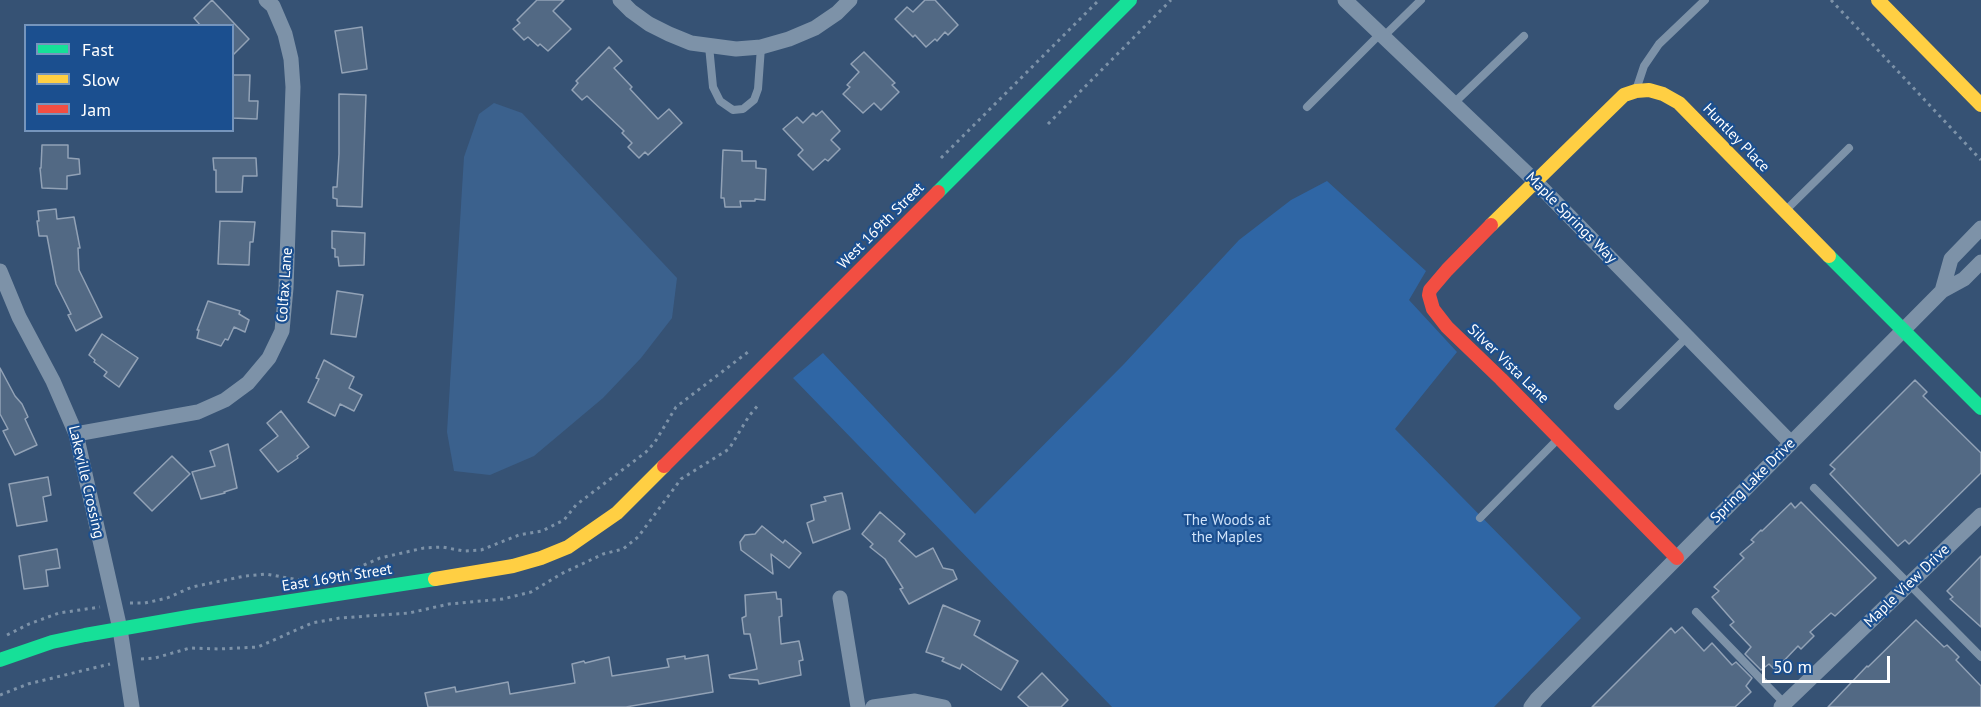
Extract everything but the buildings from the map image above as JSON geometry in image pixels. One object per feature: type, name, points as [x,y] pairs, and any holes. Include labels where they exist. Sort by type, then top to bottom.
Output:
[{"type":"street","name":"Colfax Lane","points":[[76,434],[198,412],[225,400],[248,384],[269,358],[282,332],[286,288],[293,87],[291,59],[285,34],[273,6],[266,0]]},
{"type":"street","points":[[620,0],[649,24],[691,43],[736,49],[761,47],[815,28],[837,13],[850,0]]},
{"type":"street","name":"West 169th Street","points":[[655,475],[1130,0]]},
{"type":"street","name":"Maple Springs Way","points":[[1345,0],[1453,104],[1791,443]]},
{"type":"street","points":[[1878,0],[1981,105]]},
{"type":"street","name":"Huntley Place","points":[[1636,91],[1649,90],[1663,94],[1679,103],[1902,331]]},
{"type":"street","points":[[1533,184],[1624,95],[1636,91]]},
{"type":"street","name":"Silver Vista Lane","points":[[1533,184],[1430,290],[1429,296],[1433,309],[1447,327],[1677,558]]},
{"type":"street","points":[[1942,291],[1951,259],[1981,228]]},
{"type":"street","name":"Spring Lake Drive","points":[[1531,707],[1942,291],[1964,279],[1981,262]]},
{"type":"street","name":"Lakeville Crossing","points":[[0,271],[19,317],[53,381],[76,434],[120,629],[132,707]]},
{"type":"street","points":[[1902,331],[1981,408]]},
{"type":"street","name":"East 169th Street","points":[[0,660],[52,642],[120,629],[513,566],[567,547],[596,529],[617,513],[655,475]]},
{"type":"street","name":"Maple View Drive","points":[[1784,706],[1981,515]]},
{"type":"street","points":[[840,598],[858,707]]},
{"type":"street","points":[[873,707],[915,701],[944,707]]},
{"type":"lane","points":[[1307,107],[1421,0]]},
{"type":"lane","points":[[1636,91],[1644,66],[1659,44],[1705,0]]},
{"type":"lane","points":[[1453,104],[1524,36]]},
{"type":"lane","points":[[709,46],[713,87],[720,101],[733,110],[743,109],[754,100],[758,89],[761,47]]},
{"type":"lane","points":[[1785,211],[1849,148]]},
{"type":"lane","points":[[1617,406],[1687,337]]},
{"type":"lane","points":[[1480,518],[1560,438]]},
{"type":"lane","points":[[1814,488],[1981,657]]},
{"type":"lane","points":[[1696,612],[1784,706]]},
{"type":"path","points":[[942,158],[1099,0]]},
{"type":"path","points":[[1048,124],[1171,0]]},
{"type":"path","points":[[1831,0],[1981,159]]},
{"type":"path","points":[[344,573],[380,558],[424,548],[481,550],[519,535],[542,531],[557,524],[564,520],[576,504],[646,452],[655,442],[676,407],[752,349]]},
{"type":"path","points":[[0,639],[29,624],[59,613],[114,604],[145,603],[167,598],[192,587],[245,576],[266,574],[300,580]]},
{"type":"green space","name":"The Woods at the Maples","points":[[1327,181],[1426,271],[1409,300],[1457,352],[1395,429],[1581,618],[1494,707],[1112,707],[793,378],[823,353],[975,514],[1124,364],[1239,240],[1291,200]]},
{"type":"shaded area","points":[[494,103],[522,113],[677,278],[672,318],[641,358],[603,398],[534,456],[490,475],[454,471],[447,432],[464,157],[479,114]]},
{"type":"traffic: fast","points":[[938,192],[1130,0]]},
{"type":"traffic: fast","points":[[1829,256],[1981,408]]},
{"type":"traffic: fast","points":[[0,660],[52,642],[85,635],[435,579]]},
{"type":"traffic: slow","points":[[1878,0],[1981,105]]},
{"type":"traffic: slow","points":[[1491,225],[1624,95],[1649,90],[1663,94],[1679,103],[1829,256]]},
{"type":"traffic: slow","points":[[435,579],[513,566],[568,547],[617,513],[664,466]]},
{"type":"traffic: jam","points":[[664,466],[938,192]]},
{"type":"traffic: jam","points":[[1491,225],[1430,290],[1433,309],[1447,327],[1677,558]]}]
